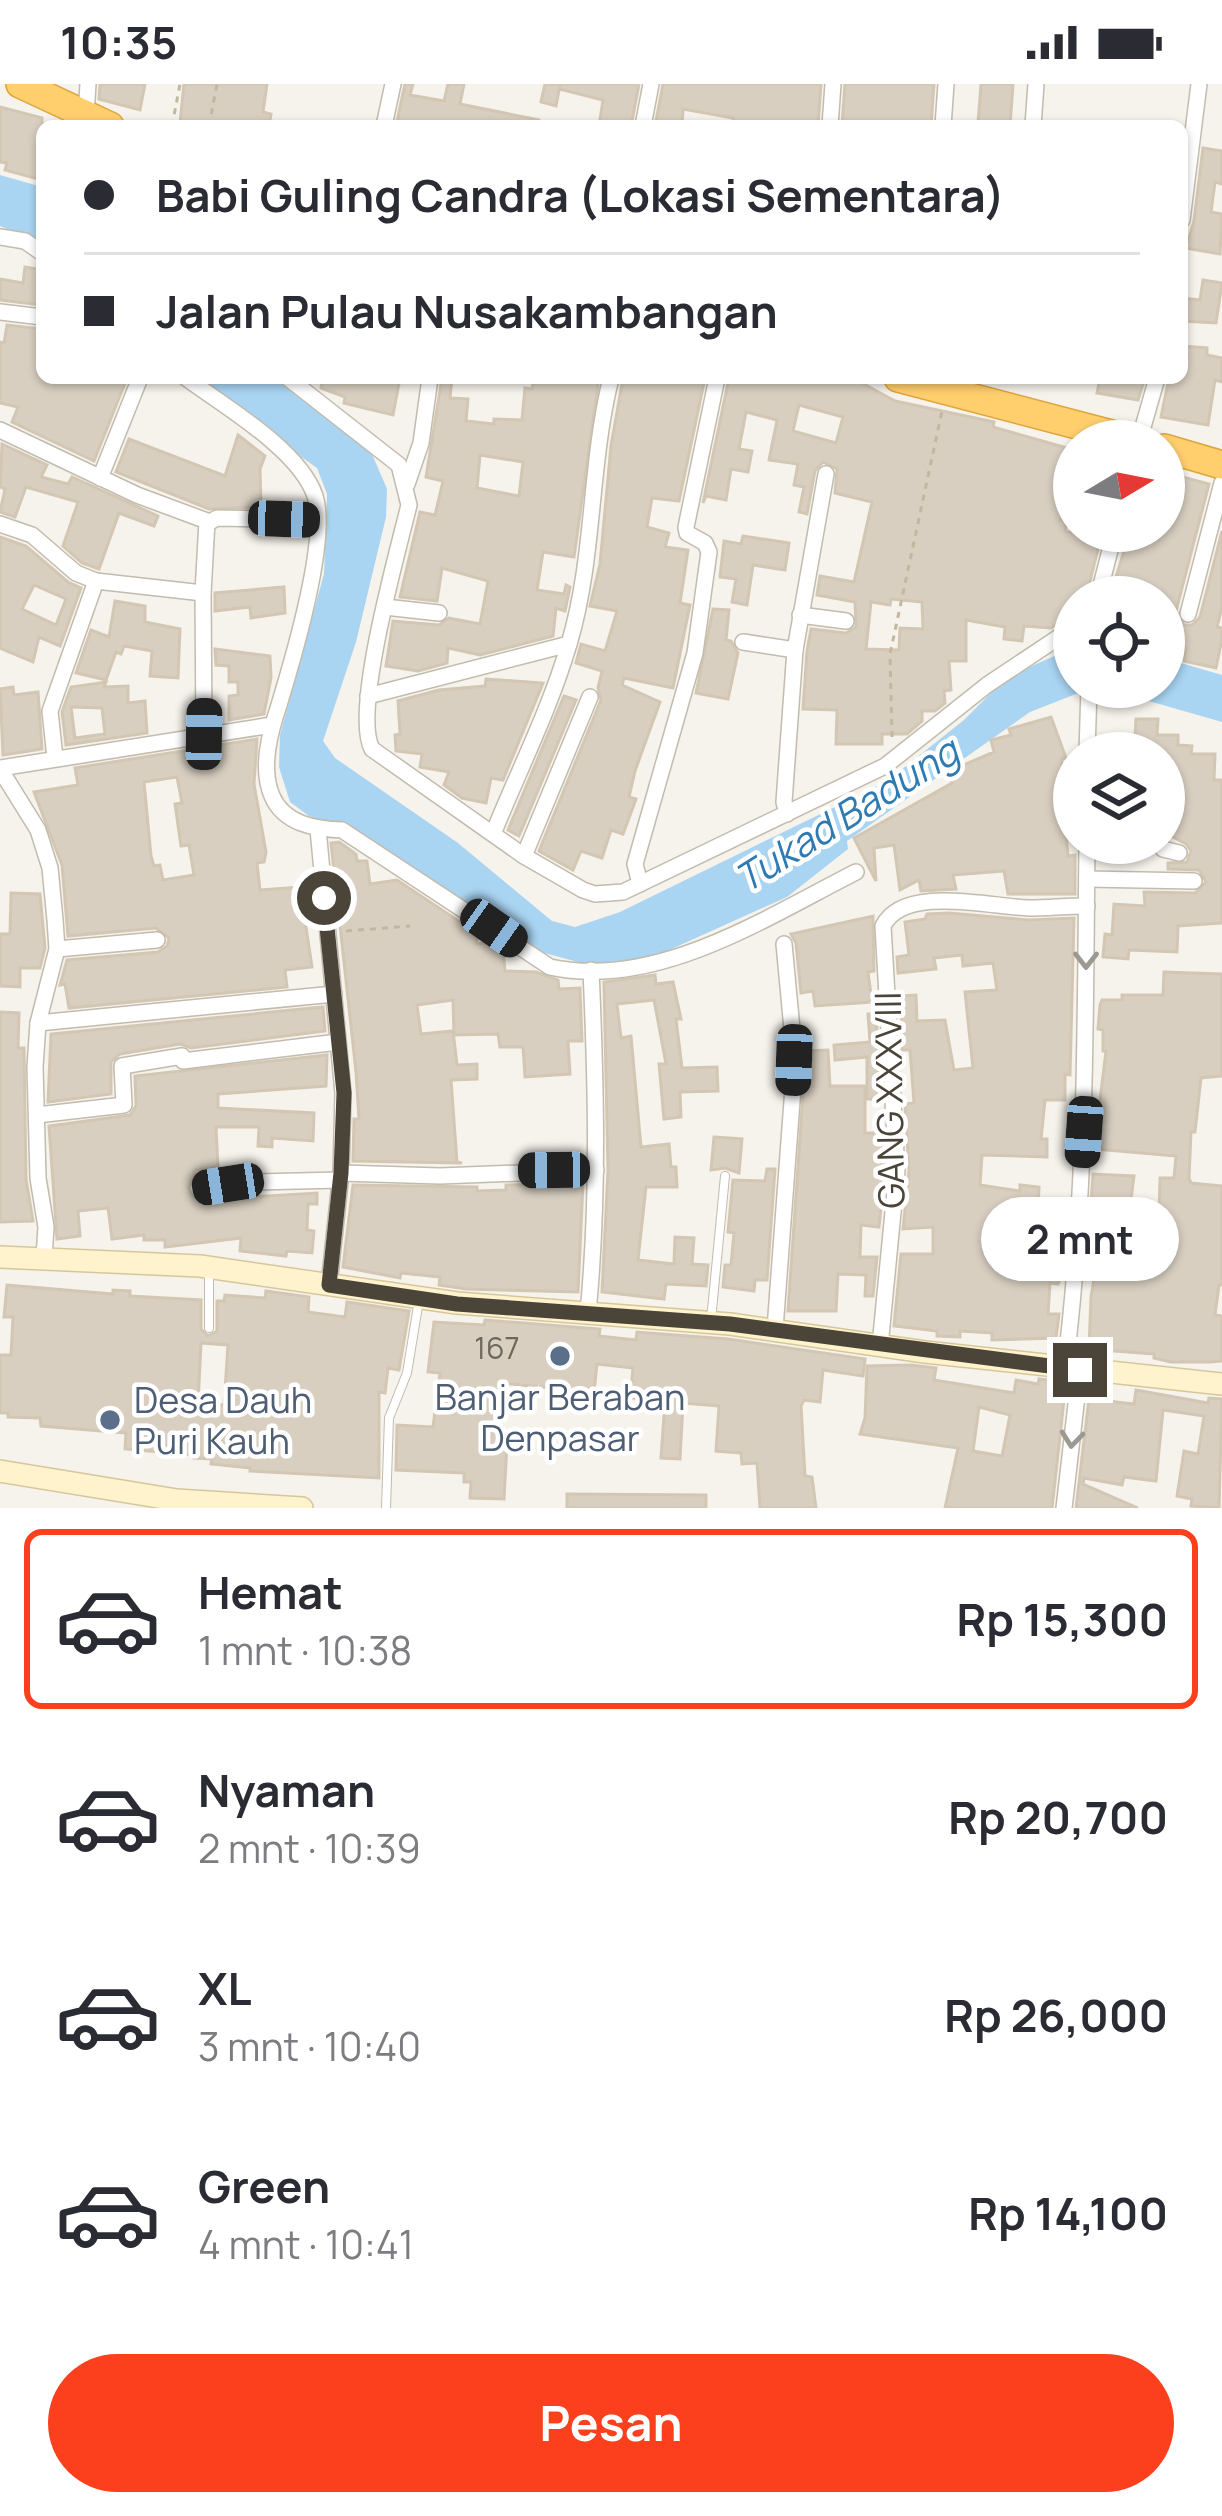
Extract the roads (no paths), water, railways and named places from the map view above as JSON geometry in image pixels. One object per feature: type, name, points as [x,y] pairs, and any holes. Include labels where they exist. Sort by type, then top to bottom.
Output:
[{"type":"highway","points":[[20,84],[96,120]]},
{"type":"highway","points":[[926,384],[1060,420]]},
{"type":"highway","points":[[1185,454],[1222,465]]},
{"type":"street","points":[[88,84],[101,120]]},
{"type":"street","points":[[385,120],[393,84]]},
{"type":"street","points":[[644,120],[651,84]]},
{"type":"street","points":[[830,120],[833,84]]},
{"type":"street","points":[[943,120],[946,84]]},
{"type":"street","points":[[1033,120],[1036,84]]},
{"type":"street","points":[[1188,172],[1199,84]]},
{"type":"street","points":[[0,237],[25,241],[36,249]]},
{"type":"street","points":[[0,312],[36,316]]},
{"type":"street","points":[[100,478],[138,384]]},
{"type":"street","points":[[195,384],[270,440],[315,496],[311,584],[272,725],[268,756],[273,800],[283,812],[318,829],[342,830],[550,967],[590,970],[678,956],[856,872]]},
{"type":"street","points":[[296,384],[399,465],[407,484],[409,505],[368,696],[367,740],[372,749],[524,856],[595,894],[623,892],[896,758],[987,685],[1053,641]]},
{"type":"street","points":[[407,484],[421,442],[429,384]]},
{"type":"street","points":[[493,834],[569,644],[589,544],[598,427],[609,384]]},
{"type":"street","points":[[640,884],[635,864],[695,653],[709,552],[686,526],[716,384]]},
{"type":"street","points":[[1144,420],[1154,384]]},
{"type":"street","points":[[0,430],[208,523]]},
{"type":"street","points":[[787,814],[795,650],[826,474]]},
{"type":"street","points":[[1188,614],[1222,483]]},
{"type":"street","points":[[208,523],[217,518],[317,520]]},
{"type":"street","points":[[204,734],[202,592],[208,523]]},
{"type":"street","points":[[0,524],[32,535],[76,573],[96,581],[202,592]]},
{"type":"street","points":[[55,758],[50,711],[96,581]]},
{"type":"street","points":[[385,607],[439,613]]},
{"type":"street","points":[[800,615],[846,622]]},
{"type":"street","points":[[743,642],[795,650]]},
{"type":"street","points":[[368,696],[569,644]]},
{"type":"street","points":[[524,856],[590,697]]},
{"type":"street","points":[[44,1257],[46,1227],[38,1184],[38,1023],[56,950],[50,868],[38,830],[0,769],[272,725]]},
{"type":"street","points":[[318,829],[344,1093],[329,1285]]},
{"type":"street","points":[[1064,1508],[1084,1132],[1087,864]]},
{"type":"street","points":[[1087,879],[1194,881]]},
{"type":"street","name":"GANG XXXVIII","points":[[880,1346],[897,1172],[886,918],[916,903],[1087,906]]},
{"type":"street","points":[[56,950],[158,940]]},
{"type":"street","points":[[775,1329],[794,1060],[784,944]]},
{"type":"street","points":[[588,1312],[596,1170],[590,970]]},
{"type":"street","points":[[38,1023],[334,994]]},
{"type":"street","points":[[37,1115],[124,1105],[122,1066],[338,1042]]},
{"type":"street","points":[[201,1188],[340,1177],[596,1170]]},
{"type":"street","points":[[0,1257],[209,1267],[420,1298],[710,1322],[1222,1384]]},
{"type":"street","points":[[0,1472],[177,1500],[302,1508]]},
{"type":"lane","points":[[710,1322],[724,1175]]},
{"type":"lane","points":[[209,1267],[209,1328]]},
{"type":"lane","points":[[386,1508],[388,1429],[407,1372],[420,1298]]},
{"type":"water","points":[[0,175],[36,185],[36,241],[0,226]]},
{"type":"water","name":"Tukad Badung","points":[[209,384],[290,384],[372,454],[387,489],[386,517],[356,642],[323,741],[335,758],[458,843],[552,921],[575,927],[620,912],[886,782],[995,689],[1053,657],[1053,703],[1030,712],[847,841],[848,849],[787,897],[656,956],[593,966],[537,951],[351,830],[309,816],[290,802],[279,767],[280,735],[324,574],[327,494],[317,468]]},
{"type":"water","name":"Tukad Badung","points":[[1185,664],[1222,675],[1222,722],[1173,708],[1185,708]]},
{"type":"place","name":"Banjar Beraban Denpasar","points":[[560,1356]]},
{"type":"place","name":"Desa Dauh Puri Kauh","points":[[110,1420]]}]
